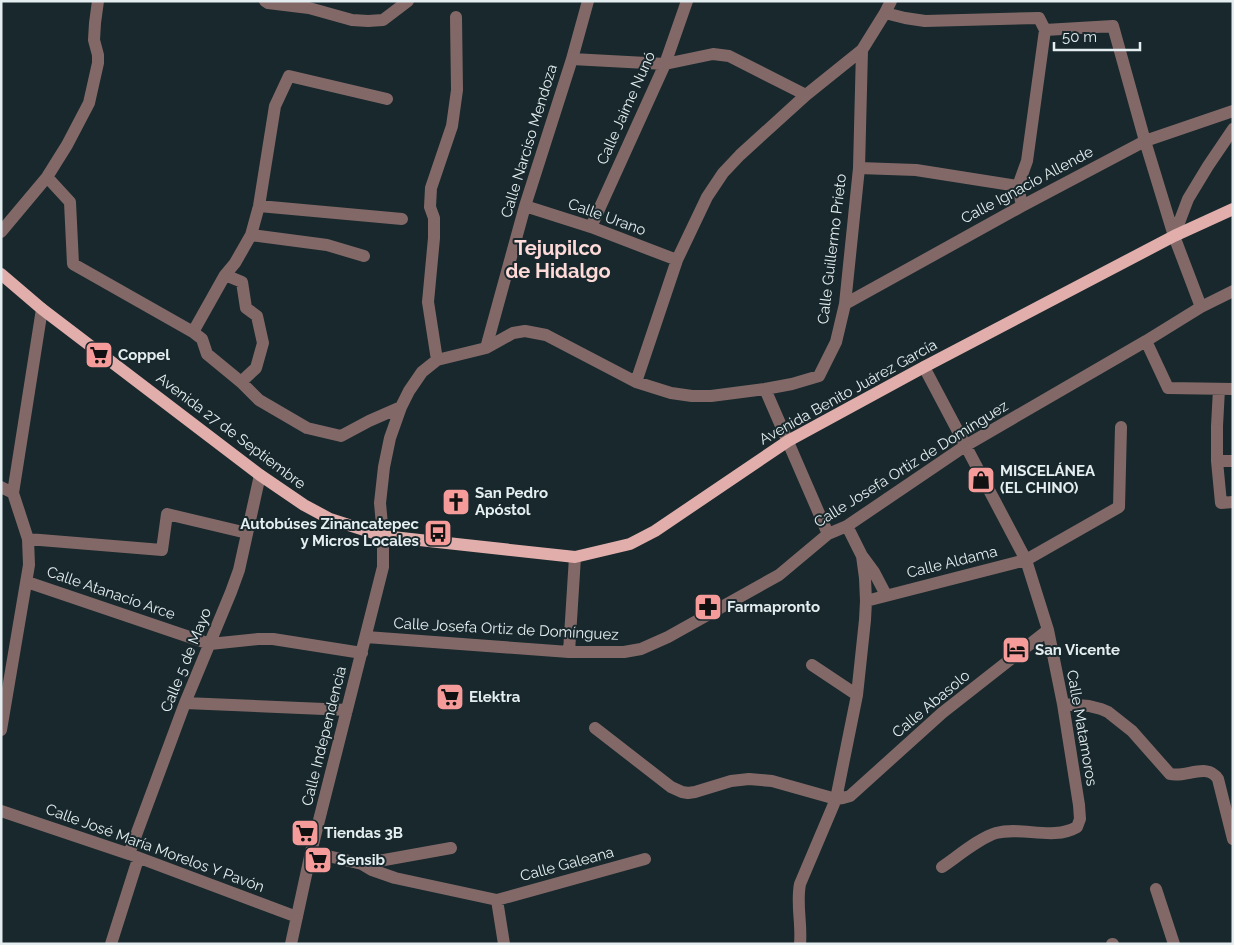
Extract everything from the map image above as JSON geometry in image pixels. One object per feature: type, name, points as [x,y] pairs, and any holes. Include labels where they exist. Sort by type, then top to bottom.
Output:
[{"type":"main road","name":"Avenida Benito Juárez García","points":[[383,536],[575,557],[630,544],[655,531],[788,441],[924,367],[1174,236],[1233,209]]},
{"type":"main road","name":"Avenida 27 de Septiembre","points":[[1,274],[42,309],[304,506],[330,519],[383,536]]},
{"type":"street","points":[[1,232],[47,177],[67,145],[88,103],[98,64],[94,40],[98,1]]},
{"type":"street","points":[[265,1],[268,3],[309,8],[352,20],[368,21],[384,20],[408,1]]},
{"type":"street","name":"Calle Narciso Mendoza","points":[[486,348],[525,206],[572,59],[588,1]]},
{"type":"street","name":"Calle Jaime Nunó","points":[[591,227],[664,64],[687,1]]},
{"type":"street","points":[[636,382],[677,260],[707,197],[723,173],[806,95],[862,50],[891,1]]},
{"type":"street","points":[[885,13],[925,21],[1039,18],[1045,30],[1027,161],[1018,186],[1022,206]]},
{"type":"street","points":[[437,360],[428,302],[434,238],[434,218],[430,207],[431,188],[452,126],[457,90],[456,17]]},
{"type":"street","points":[[1045,30],[1113,26],[1174,236],[1200,307]]},
{"type":"street","name":"Calle Guillermo Prieto","points":[[437,360],[486,348],[514,334],[526,331],[546,335],[636,382],[671,393],[710,396],[765,389],[819,376],[836,342],[845,304],[859,168],[862,50]]},
{"type":"street","points":[[572,59],[664,64],[713,54],[729,56],[806,95]]},
{"type":"street","points":[[193,332],[251,235],[259,206],[275,106],[289,76],[387,99]]},
{"type":"street","name":"Calle Ignacio Allende","points":[[845,304],[1022,206],[1145,141],[1233,111]]},
{"type":"street","points":[[1174,236],[1188,199],[1233,130]]},
{"type":"street","points":[[859,168],[916,170],[1018,186]]},
{"type":"street","points":[[47,177],[70,202],[73,264],[193,332],[202,339],[208,354],[260,400],[307,428],[341,436],[369,421],[401,408]]},
{"type":"street","points":[[259,206],[402,219]]},
{"type":"street","name":"Calle Urano","points":[[525,206],[591,227],[677,260]]},
{"type":"street","points":[[251,235],[327,245],[364,256]]},
{"type":"street","points":[[226,274],[242,282],[246,308],[257,316],[263,343],[256,368],[241,382]]},
{"type":"street","name":"Calle Josefa Ortiz de Domínguez","points":[[366,638],[569,652],[624,652],[641,649],[668,637],[779,575],[828,534],[847,526],[965,446],[1146,341],[1200,307],[1233,291]]},
{"type":"street","points":[[1,730],[29,565],[28,539],[13,493],[42,309]]},
{"type":"street","points":[[1146,341],[1168,388],[1233,389]]},
{"type":"street","name":"Calle Independencia","points":[[291,944],[311,852],[383,567],[380,503],[384,467],[390,438],[409,391],[422,372],[437,360]]},
{"type":"street","name":"Calle Matamoros","points":[[924,367],[1026,560],[1048,630],[1063,704],[1080,819],[1077,827],[1064,832],[1010,832],[995,834],[985,838],[942,867]]},
{"type":"street","points":[[765,389],[828,534]]},
{"type":"street","points":[[1219,389],[1217,461],[1222,503],[1233,502]]},
{"type":"street","name":"Calle Aldama","points":[[866,601],[1026,560],[1119,507],[1121,427]]},
{"type":"street","points":[[1217,461],[1233,461]]},
{"type":"street","name":"Calle 5 de Mayo","points":[[111,944],[133,856],[185,703],[239,570],[260,474]]},
{"type":"street","points":[[1,487],[13,493]]},
{"type":"street","points":[[28,539],[162,550],[167,514],[247,533]]},
{"type":"street","points":[[847,526],[862,556],[874,572],[886,595]]},
{"type":"street","points":[[804,942],[800,922],[798,891],[836,799],[857,695],[866,601],[862,556]]},
{"type":"street","points":[[569,652],[575,557]]},
{"type":"street","name":"Calle Atanacio Arce","points":[[27,582],[210,644],[273,640],[362,653]]},
{"type":"street","name":"Calle Abasolo","points":[[836,799],[850,796],[942,713],[1048,630]]},
{"type":"street","points":[[812,665],[857,695]]},
{"type":"street","points":[[185,703],[347,710]]},
{"type":"street","points":[[1063,704],[1089,706],[1108,712],[1132,731],[1170,774],[1181,775],[1203,771],[1212,773],[1218,780],[1233,839]]},
{"type":"street","points":[[595,728],[671,786],[682,792],[695,792],[731,781],[749,779],[772,781],[836,799]]},
{"type":"street","name":"Calle José María Morelos Y Pavón","points":[[1,811],[133,856],[297,917]]},
{"type":"street","points":[[362,864],[451,848]]},
{"type":"street","points":[[311,852],[362,864],[372,870],[395,878],[497,900],[504,944]]},
{"type":"street","name":"Calle Galeana","points":[[497,900],[645,859]]},
{"type":"street","points":[[1156,889],[1174,944]]},
{"type":"place","name":"Coppel","points":[[99,355]]},
{"type":"place","name":"MISCELÁNEA (EL CHINO)","points":[[981,480]]},
{"type":"place","name":"San Pedro Apóstol","points":[[456,502]]},
{"type":"place","name":"Autobúses Zinancatepec y Micros Locales","points":[[438,533]]},
{"type":"place","name":"Farmapronto","points":[[708,607]]},
{"type":"place","name":"San Vicente","points":[[1016,650]]},
{"type":"place","name":"Elektra","points":[[450,697]]},
{"type":"place","name":"Tiendas 3B","points":[[305,833]]},
{"type":"place","name":"Sensib","points":[[318,860]]},
{"type":"district","name":"Tejupilco de Hidalgo","points":[[558,260]]}]
